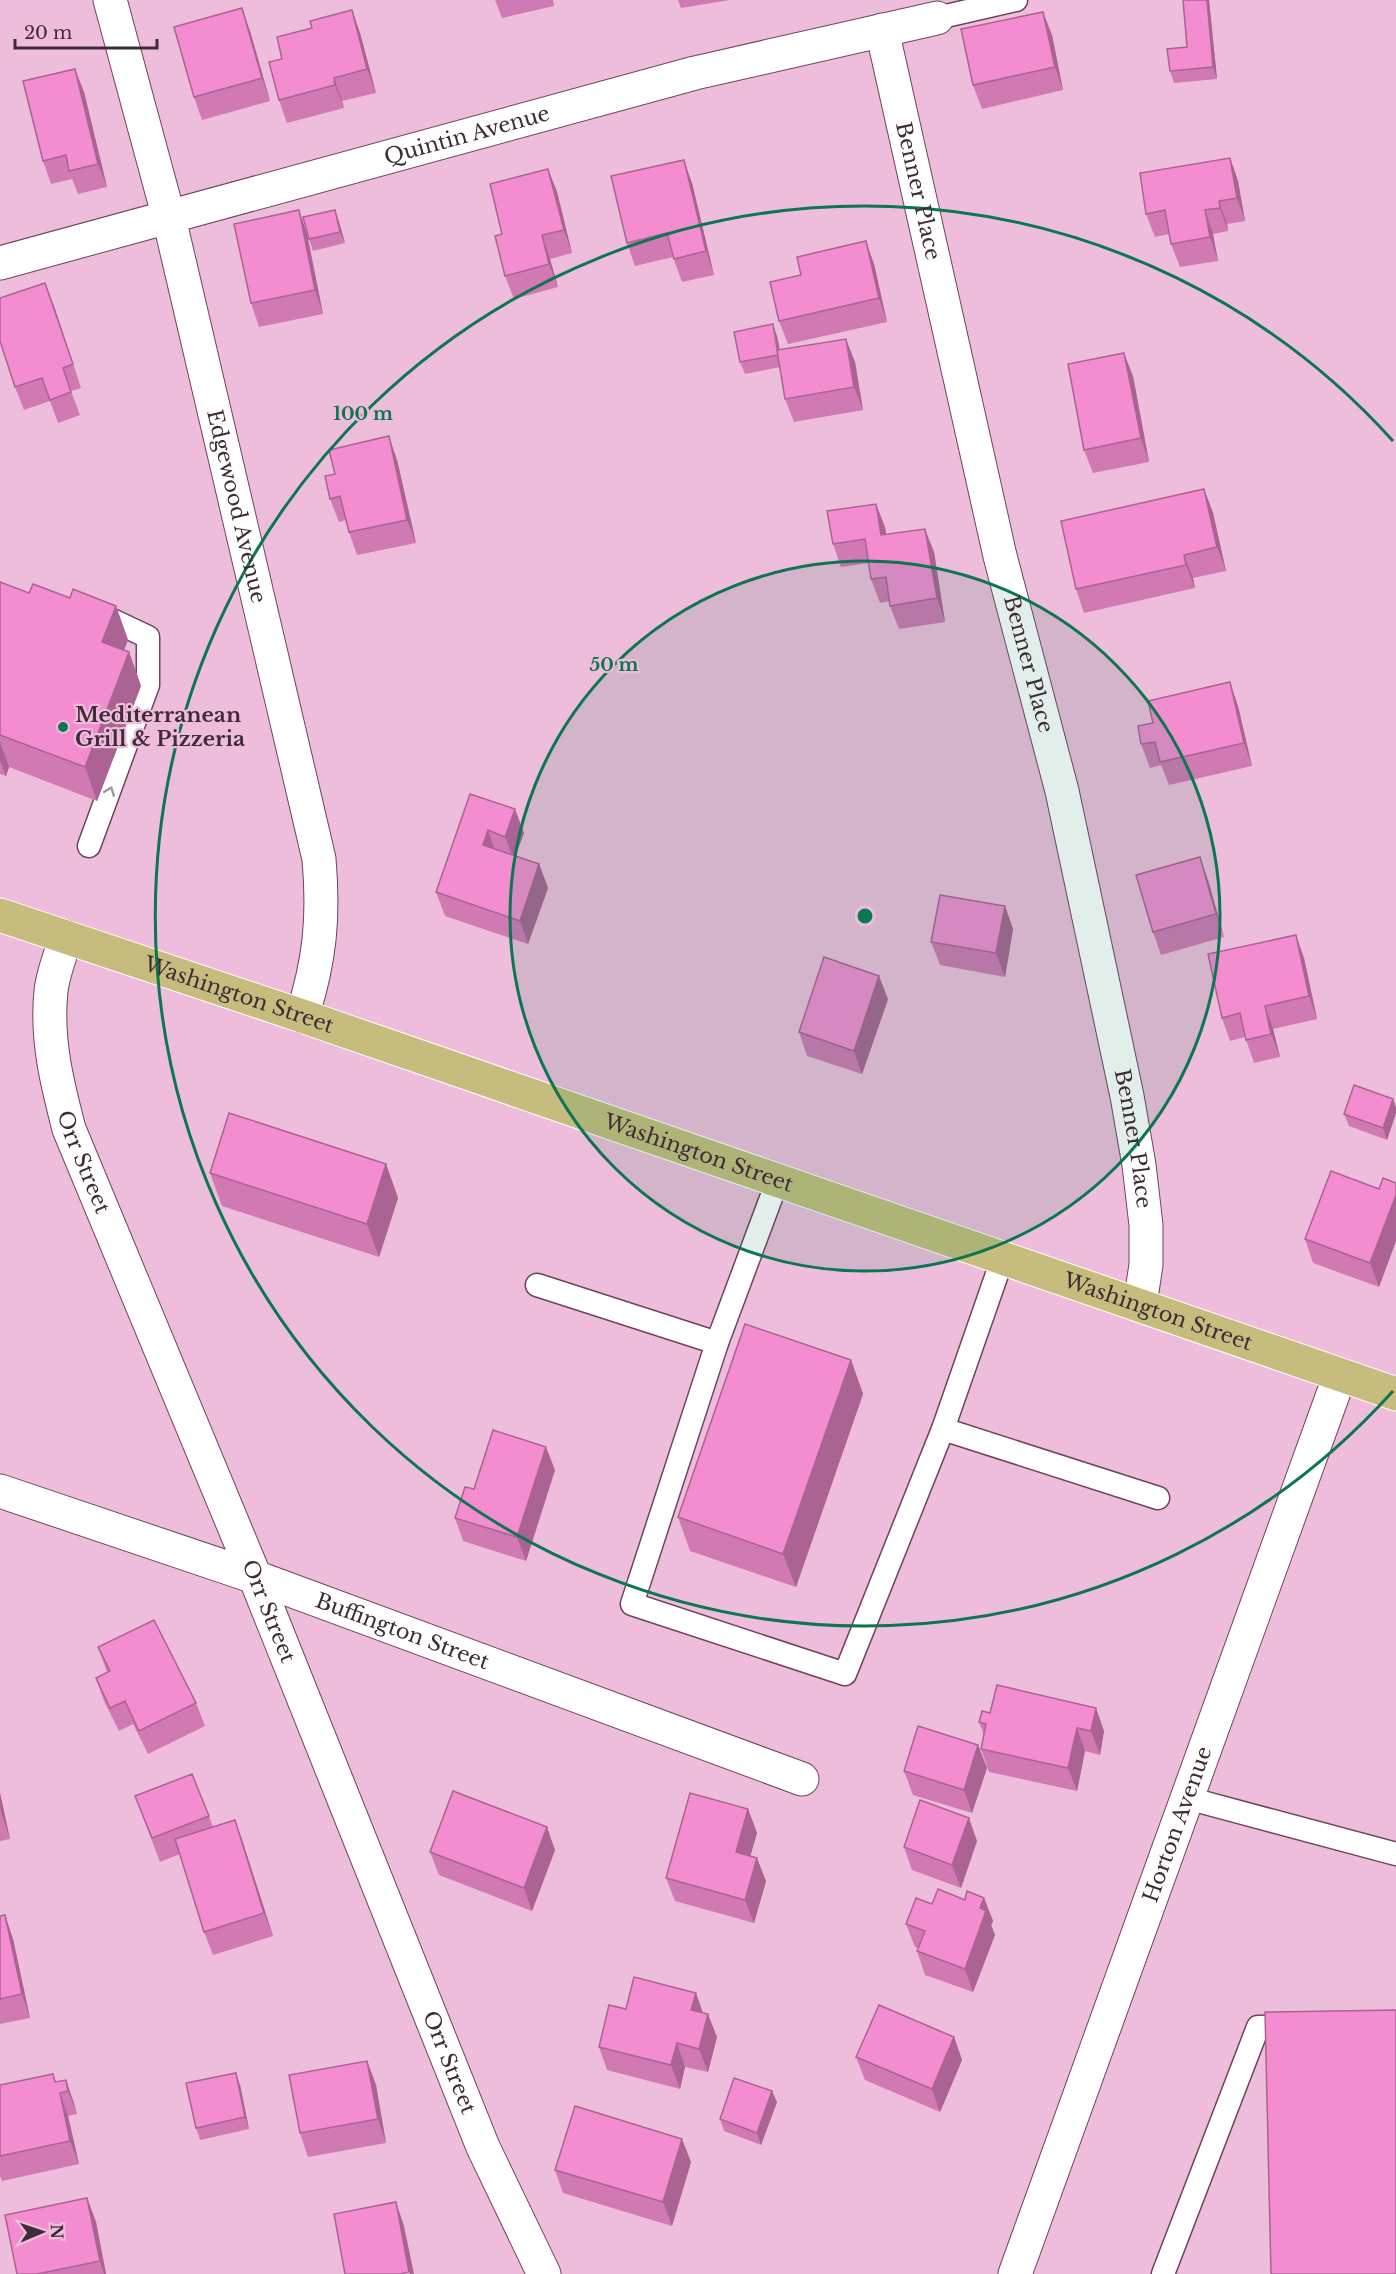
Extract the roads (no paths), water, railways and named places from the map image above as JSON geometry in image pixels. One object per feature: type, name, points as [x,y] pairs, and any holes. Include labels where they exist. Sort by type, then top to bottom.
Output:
[{"type":"main road","name":"Washington Street","points":[[0,915],[302,1016],[1396,1394]]},
{"type":"street","name":"Edgewood Avenue","points":[[110,0],[169,218],[319,859],[322,897],[321,938],[315,977],[302,1016]]},
{"type":"street","name":"Quintin Avenue","points":[[0,263],[695,73],[937,18]]},
{"type":"street","name":"Benner Place","points":[[882,30],[1000,556],[1062,791],[1126,1096],[1139,1165],[1146,1225],[1146,1265],[1140,1304]]},
{"type":"street","name":"Orr Street","points":[[66,937],[51,989],[50,1036],[57,1082],[69,1129],[255,1576],[483,2148],[544,2274]]},
{"type":"street","name":"Horton Avenue","points":[[1015,2274],[1340,1375]]},
{"type":"street","name":"Buffington Street","points":[[0,1491],[255,1576],[801,1779]]},
{"type":"lane","points":[[937,18],[1016,0]]},
{"type":"lane","points":[[72,605],[103,613],[148,637],[148,685],[89,846]]},
{"type":"lane","points":[[777,1182],[717,1343],[632,1604],[845,1674],[943,1429],[1004,1257]]},
{"type":"lane","points":[[537,1285],[717,1343]]},
{"type":"lane","points":[[943,1429],[1158,1498]]},
{"type":"lane","points":[[1186,1798],[1396,1854]]},
{"type":"lane","points":[[1163,2274],[1258,2027],[1316,2026]]},
{"type":"place","name":"Mediterranean Grill & Pizzeria","points":[[63,727]]}]
